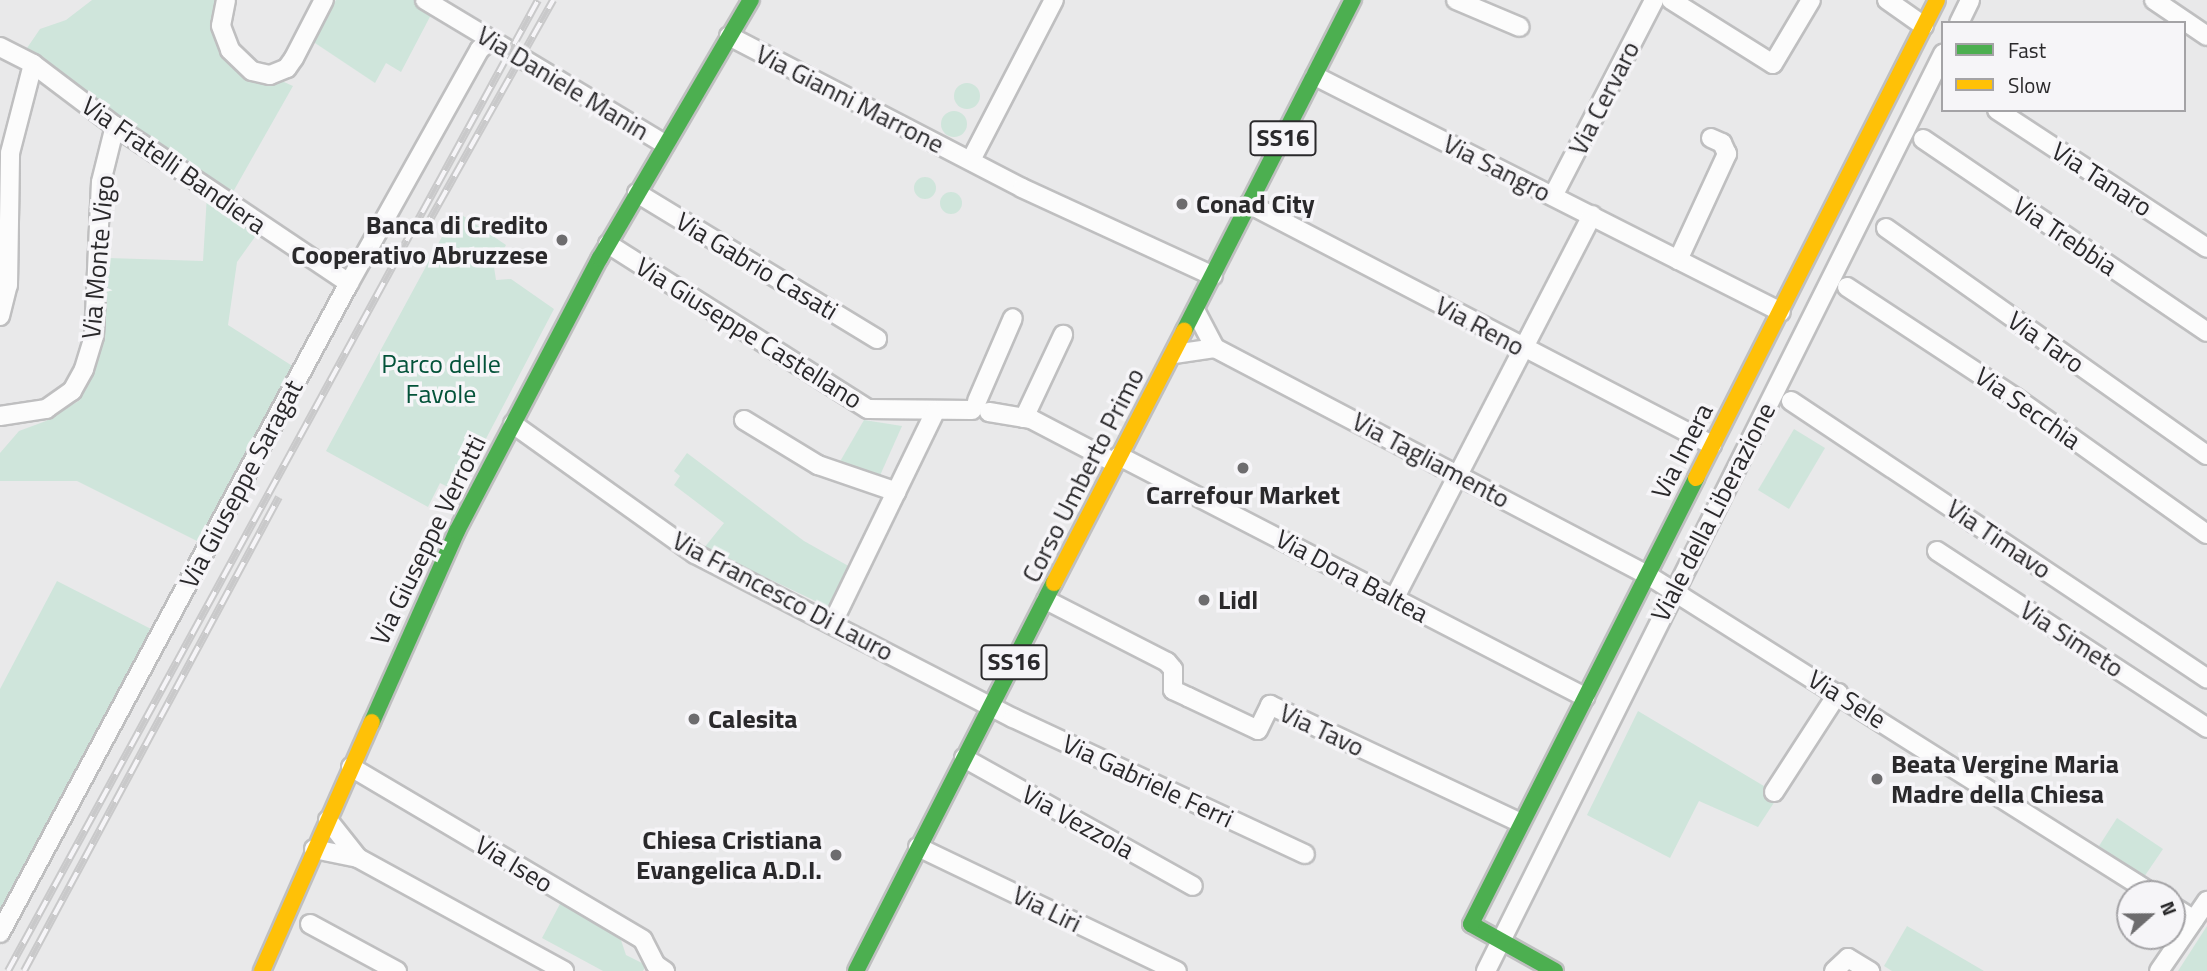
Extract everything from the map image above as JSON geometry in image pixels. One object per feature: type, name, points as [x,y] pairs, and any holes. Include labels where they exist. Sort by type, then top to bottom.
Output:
[{"type":"street","points":[[226,0],[221,26],[230,50],[252,71],[270,75],[294,58],[324,0]]},
{"type":"street","name":"Via Daniele Manin","points":[[425,0],[665,145]]},
{"type":"street","name":"Via Giuseppe Verrotti","points":[[269,969],[314,849],[437,572],[608,244],[751,0]]},
{"type":"street","name":"Via Gianni Marrone","points":[[971,160],[1054,0]]},
{"type":"street","name":"Corso Umberto Primo","points":[[856,971],[1117,460],[1196,312],[1353,0]]},
{"type":"street","points":[[1456,0],[1520,27]]},
{"type":"street","name":"Via Cervaro","points":[[1553,196],[1654,0]]},
{"type":"street","points":[[1671,0],[1773,64],[1811,0]]},
{"type":"street","points":[[1886,0],[1924,26]]},
{"type":"street","name":"Via Imera","points":[[1500,943],[1471,924],[1937,0]]},
{"type":"street","points":[[1960,21],[1970,0]]},
{"type":"street","points":[[2154,0],[2185,21]]},
{"type":"street","points":[[2186,22],[2207,36]]},
{"type":"street","name":"Via Gianni Marrone","points":[[729,36],[971,160],[1213,276]]},
{"type":"street","name":"Via Giuseppe Saragat","points":[[0,933],[348,284],[480,49],[491,40]]},
{"type":"street","name":"Via Fratelli Bandiera","points":[[0,47],[33,64],[115,126],[348,284]]},
{"type":"street","name":"Viale della Liberazione","points":[[1486,971],[1673,590],[1941,58]]},
{"type":"street","points":[[0,316],[8,285],[10,153],[33,64]]},
{"type":"street","name":"Via Sangro","points":[[1315,76],[1781,312]]},
{"type":"street","name":"Via Tanaro","points":[[2000,112],[2207,248]]},
{"type":"street","name":"Via Monte Vigo","points":[[0,416],[46,408],[72,391],[84,369],[94,336],[101,181],[115,126]]},
{"type":"street","points":[[1678,260],[1727,154],[1722,144],[1711,138]]},
{"type":"street","name":"Via Trebbia","points":[[1923,139],[2207,332]]},
{"type":"street","name":"Via Gabrio Casati","points":[[637,193],[877,340]]},
{"type":"street","name":"Via Reno","points":[[1249,204],[1522,349],[1712,445]]},
{"type":"street","points":[[1394,599],[1592,215]]},
{"type":"street","name":"Via Taro","points":[[1886,228],[2207,455]]},
{"type":"street","name":"Via Giuseppe Castellano","points":[[608,244],[869,408],[936,412],[979,408],[1024,418],[1117,460]]},
{"type":"street","name":"Via Secchia","points":[[1847,287],[2016,398],[2207,534]]},
{"type":"street","points":[[1174,354],[1215,348],[1196,312]]},
{"type":"street","points":[[979,408],[1013,318]]},
{"type":"street","points":[[1024,418],[1063,335]]},
{"type":"street","name":"Via Tagliamento","points":[[1215,348],[1646,574]]},
{"type":"street","name":"Via Timavo","points":[[1791,401],[2207,678]]},
{"type":"street","points":[[832,624],[936,412]]},
{"type":"street","points":[[744,420],[818,465],[897,492]]},
{"type":"street","name":"Via Francesco Di Lauro","points":[[513,424],[695,554],[992,704]]},
{"type":"street","name":"Via Dora Baltea","points":[[1117,460],[1585,697]]},
{"type":"street","name":"Via Simeto","points":[[1937,551],[2207,728]]},
{"type":"street","name":"Via Sele","points":[[1646,574],[2131,880]]},
{"type":"street","name":"Via Tavo","points":[[1046,600],[1167,662],[1173,669],[1173,690],[1211,708],[1258,730],[1270,705],[1521,823]]},
{"type":"street","points":[[1773,792],[1838,693]]},
{"type":"street","name":"Via Gabriele Ferri","points":[[992,704],[1305,854]]},
{"type":"street","name":"Via Vezzola","points":[[964,758],[1193,886]]},
{"type":"street","name":"Via Iseo","points":[[351,767],[643,940],[656,965],[665,971]]},
{"type":"street","points":[[328,820],[358,858]]},
{"type":"street","name":"Via Liri","points":[[918,847],[1177,971]]},
{"type":"street","points":[[314,849],[358,858],[565,971]]},
{"type":"street","points":[[2160,971],[2207,901]]},
{"type":"street","points":[[2186,915],[2194,920]]},
{"type":"street","points":[[310,925],[397,971]]},
{"type":"street","points":[[1500,943],[1555,971]]},
{"type":"street","points":[[1834,971],[1848,958],[1870,971]]},
{"type":"green space","points":[[92,0],[219,0],[227,57],[293,86],[229,199],[25,51],[40,29],[66,20]]},
{"type":"green space","points":[[336,0],[414,0],[433,11],[401,72],[386,63],[375,83],[312,41]]},
{"type":"green space","points":[[967,83],[976,87],[980,96],[976,105],[967,109],[958,105],[954,96],[958,87]]},
{"type":"green space","points":[[954,111],[963,115],[967,124],[963,133],[954,137],[945,133],[941,124],[945,115]]},
{"type":"green space","points":[[925,177],[933,180],[936,188],[933,196],[925,199],[917,196],[914,188],[917,180]]},
{"type":"green space","points":[[951,192],[959,195],[962,203],[959,211],[951,214],[943,211],[940,203],[943,195]]},
{"type":"green space","points":[[207,195],[260,230],[237,262],[228,325],[294,367],[201,543],[77,481],[0,481],[0,453],[19,431],[46,421],[80,400],[92,373],[108,258],[203,261]]},
{"type":"green space","name":"Parco delle Favole","points":[[456,211],[506,245],[494,267],[496,280],[511,279],[554,309],[458,492],[440,483],[428,507],[326,451]]},
{"type":"green space","points":[[864,420],[902,426],[878,480],[838,465]]},
{"type":"green space","points":[[1794,429],[1825,448],[1789,509],[1758,490]]},
{"type":"green space","points":[[687,453],[804,541],[852,568],[830,608],[704,548],[724,523],[674,485],[680,476],[674,471]]},
{"type":"green space","points":[[57,581],[155,631],[0,920],[0,689]]},
{"type":"green space","points":[[1638,711],[1779,795],[1758,827],[1699,801],[1670,858],[1587,815]]},
{"type":"green space","points":[[2117,818],[2163,849],[2144,877],[2099,846]]},
{"type":"green space","points":[[561,902],[620,937],[626,955],[646,965],[643,971],[603,971],[542,938]]},
{"type":"green space","points":[[1907,926],[1984,971],[1892,971],[1884,966]]},
{"type":"green space","points":[[2207,926],[2207,971],[2178,971]]},
{"type":"railway","points":[[8,971],[538,0]]},
{"type":"railway","points":[[423,232],[553,0]]},
{"type":"railway","points":[[24,971],[279,497]]},
{"type":"traffic: fast","points":[[372,722],[457,531],[600,258],[751,0]]},
{"type":"traffic: fast","points":[[1184,331],[1353,0]]},
{"type":"traffic: fast","points":[[1555,971],[1471,924],[1696,478]]},
{"type":"traffic: fast","points":[[856,971],[1054,583]]},
{"type":"traffic: slow","points":[[1696,478],[1937,0]]},
{"type":"traffic: slow","points":[[1054,583],[1184,331]]},
{"type":"traffic: slow","points":[[262,971],[372,722]]},
{"type":"place","name":"Conad City","points":[[1182,204]]},
{"type":"place","name":"Banca di Credito Cooperativo Abruzzese","points":[[562,240]]},
{"type":"place","name":"Carrefour Market","points":[[1243,468]]},
{"type":"place","name":"Lidl","points":[[1204,600]]},
{"type":"place","name":"Calesita","points":[[694,719]]},
{"type":"place","name":"Beata Vergine Maria Madre della Chiesa","points":[[1877,779]]},
{"type":"place","name":"Chiesa Cristiana Evangelica A.D.I.","points":[[836,855]]}]
